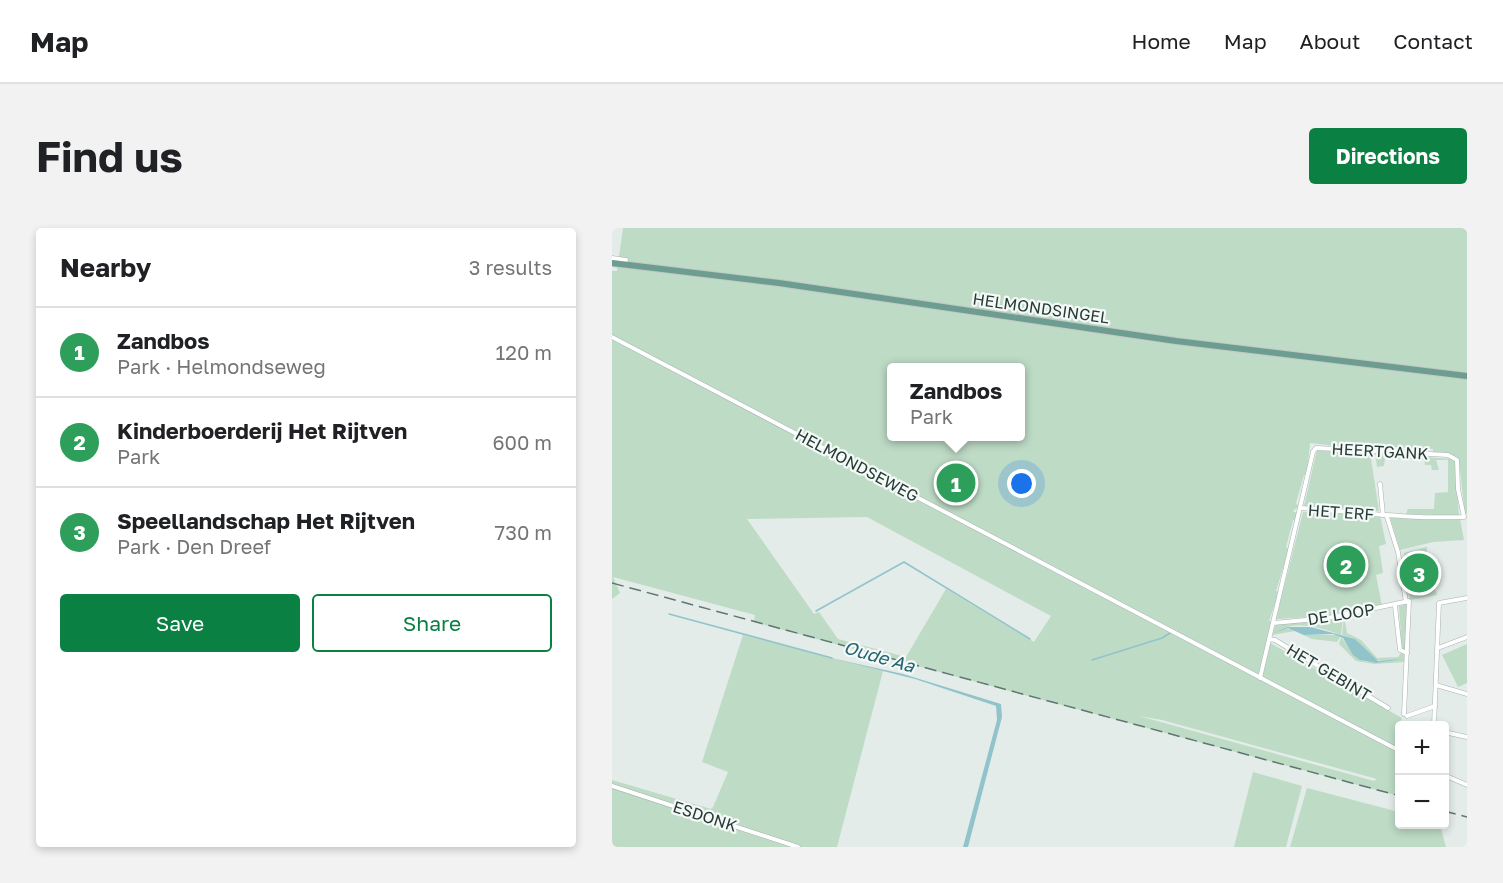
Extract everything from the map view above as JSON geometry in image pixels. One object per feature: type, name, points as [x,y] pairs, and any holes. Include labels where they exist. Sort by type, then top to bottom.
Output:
[{"type":"main road","name":"HELMONDSINGEL","points":[[612,262],[779,283],[1176,341],[1467,375]]},
{"type":"street","points":[[612,258],[626,260]]},
{"type":"street","name":"HELMONDSEWEG","points":[[612,337],[1395,749]]},
{"type":"street","name":"HEERTGANK","points":[[1273,623],[1313,452],[1320,447],[1454,456],[1457,460],[1464,517]]},
{"type":"street","name":"HET ERF","points":[[1380,484],[1385,516]]},
{"type":"street","name":"HET ERF","points":[[1300,508],[1385,516],[1464,517]]},
{"type":"street","points":[[1385,516],[1398,552],[1407,602],[1406,715],[1435,706]]},
{"type":"street","points":[[1434,721],[1439,603],[1467,598]]},
{"type":"street","name":"DE LOOP","points":[[1273,623],[1328,618],[1407,602]]},
{"type":"street","points":[[1395,606],[1400,650],[1407,653]]},
{"type":"street","points":[[1260,678],[1273,623]]},
{"type":"street","points":[[1438,648],[1467,637]]},
{"type":"street","name":"HET GEBINT","points":[[1269,639],[1388,708]]},
{"type":"street","points":[[1436,685],[1467,694]]},
{"type":"street","points":[[1449,733],[1467,737]]},
{"type":"street","points":[[1449,777],[1467,785]]},
{"type":"street","name":"ESDONK","points":[[612,786],[798,847]]},
{"type":"green space","points":[[623,228],[1467,228],[1467,514],[1465,514],[1459,461],[1450,454],[1433,452],[1433,449],[1344,445],[1344,447],[1310,443],[1307,475],[1304,475],[1296,503],[1299,507],[1293,512],[1297,512],[1296,520],[1293,520],[1286,547],[1289,549],[1276,591],[1279,592],[1269,621],[1272,622],[1270,643],[1402,718],[1400,721],[1395,721],[1395,795],[754,622],[755,615],[613,577],[620,593],[612,599],[612,271],[617,271]],"holes":[[[867,517],[1051,616],[1034,642],[946,589],[906,657],[838,639],[819,612],[814,614],[747,519]],[[1139,716],[1162,720],[1377,779],[1374,781]]]},
{"type":"green space","points":[[1317,450],[1370,452],[1379,511],[1304,506]]},
{"type":"green space","points":[[1375,453],[1451,459],[1455,462],[1459,516],[1406,514],[1408,509],[1434,509],[1435,493],[1448,492],[1448,460],[1436,460],[1439,470],[1432,470],[1431,465],[1425,465],[1424,460],[1385,458],[1384,466],[1377,467]]},
{"type":"green space","points":[[1303,512],[1380,515],[1386,544],[1379,546],[1383,573],[1376,575],[1382,606],[1328,616],[1276,619]]},
{"type":"green space","points":[[1390,517],[1460,519],[1464,540],[1433,542],[1400,550]]},
{"type":"green space","points":[[1427,547],[1426,561],[1437,595],[1410,600],[1404,553]]},
{"type":"green space","points":[[1408,604],[1406,652],[1402,652],[1399,606]]},
{"type":"green space","points":[[1343,616],[1341,635],[1303,625],[1288,626],[1282,629],[1295,629],[1306,635],[1336,635],[1340,637],[1337,642],[1312,639],[1295,631],[1272,635],[1276,624]]},
{"type":"green space","points":[[1344,616],[1347,633],[1361,640],[1377,658],[1398,657],[1401,653],[1405,654],[1405,662],[1374,664],[1356,661],[1339,644],[1341,637],[1352,652],[1352,643],[1368,657],[1362,661],[1376,663],[1389,661],[1375,660],[1355,639],[1342,635]]},
{"type":"green space","points":[[743,635],[883,671],[837,847],[612,847],[612,780],[711,809],[713,807],[728,772],[702,762]]},
{"type":"green space","points":[[1467,644],[1467,683],[1458,687],[1442,655]]},
{"type":"green space","points":[[1253,772],[1302,786],[1286,847],[1234,847]]},
{"type":"green space","points":[[1307,788],[1395,811],[1395,829],[1441,829],[1446,847],[1290,847]]},
{"type":"water","points":[[1287,627],[1311,627],[1355,639],[1378,661],[1404,659],[1376,663],[1360,660],[1353,655],[1343,638],[1333,634],[1304,635],[1288,628],[1274,633]]},
{"type":"water","points":[[831,658],[903,674],[1001,704],[1002,717],[968,847],[963,847],[997,720],[996,706],[915,679]]},
{"type":"waterway","points":[[816,611],[904,562],[1030,639]]},
{"type":"waterway","name":"Oude Aa","points":[[669,614],[832,658]]},
{"type":"waterway","points":[[1092,660],[1162,638],[1170,633]]},
{"type":"railway","points":[[612,583],[1395,795]]},
{"type":"railway","points":[[1449,812],[1467,817]]},
{"type":"place","name":"Zandbos","points":[[956,483]]},
{"type":"place","name":"Kinderboerderij Het Rijtven","points":[[1346,565]]},
{"type":"place","name":"Speellandschap Het Rijtven","points":[[1419,573]]}]
